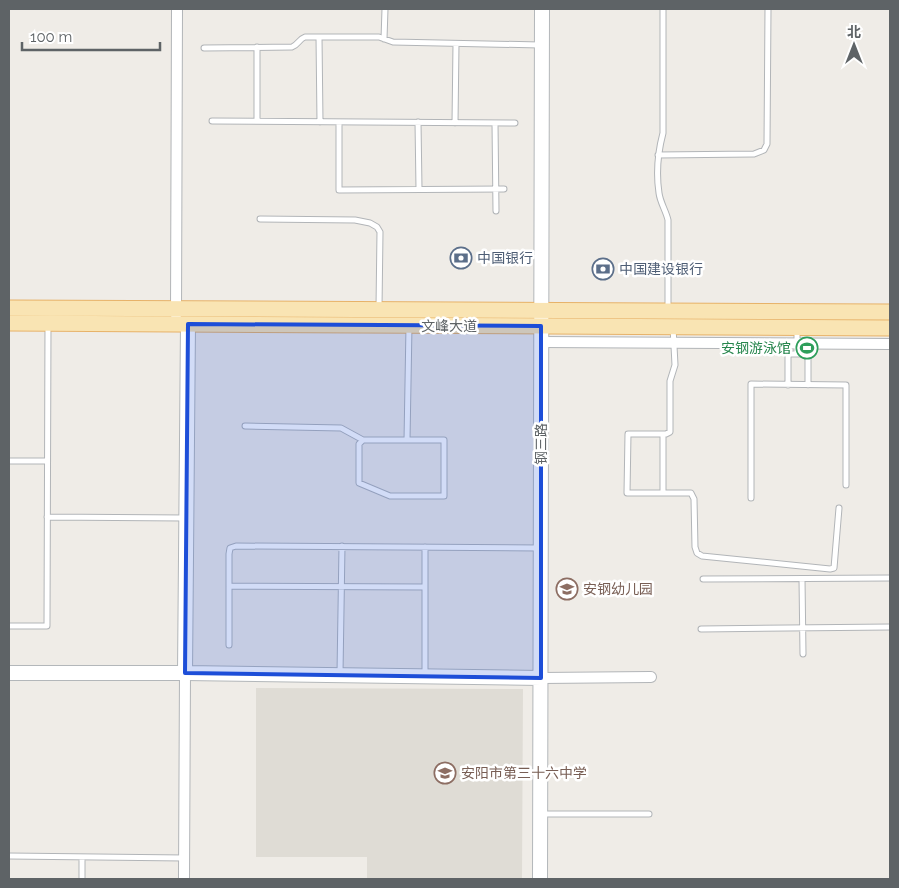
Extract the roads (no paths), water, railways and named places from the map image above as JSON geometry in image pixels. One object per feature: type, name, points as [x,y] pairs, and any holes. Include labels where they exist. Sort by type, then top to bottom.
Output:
[{"type":"main road","name":"文峰大道","points":[[9,308],[890,312]]},
{"type":"main road","name":"文峰大道","points":[[9,323],[673,327],[798,335],[890,328]]},
{"type":"street","points":[[177,9],[176,308],[182,324],[186,518],[184,879]]},
{"type":"street","name":"钢三路","points":[[540,879],[542,9]]},
{"type":"street","points":[[541,342],[674,342],[798,335],[890,344]]},
{"type":"street","points":[[9,673],[185,673],[541,678],[651,677]]},
{"type":"lane","points":[[384,39],[385,9]]},
{"type":"lane","points":[[663,9],[663,133],[658,155],[659,195],[666,210],[668,220],[668,311]]},
{"type":"lane","points":[[658,155],[754,154],[764,150],[768,144],[768,9]]},
{"type":"lane","points":[[319,37],[320,122]]},
{"type":"lane","points":[[204,48],[292,47],[296,46],[301,38],[319,37],[378,37],[393,42],[542,45]]},
{"type":"lane","points":[[455,123],[456,44]]},
{"type":"lane","points":[[256,47],[257,121]]},
{"type":"lane","points":[[212,121],[514,123]]},
{"type":"lane","points":[[339,122],[339,190],[504,189]]},
{"type":"lane","points":[[418,122],[418,189]]},
{"type":"lane","points":[[496,123],[496,211]]},
{"type":"lane","points":[[260,219],[354,220],[370,223],[377,227],[380,232],[379,310]]},
{"type":"lane","points":[[9,626],[47,626],[48,323]]},
{"type":"lane","points":[[406,440],[408,325]]},
{"type":"lane","points":[[673,327],[675,365],[670,381],[670,432],[663,434],[628,434],[626,493],[691,493],[693,496],[695,547],[697,553],[702,556],[830,569],[834,568],[840,508]]},
{"type":"lane","points":[[797,354],[798,335]]},
{"type":"lane","points":[[788,384],[788,354],[808,354],[808,384]]},
{"type":"lane","points":[[751,498],[751,384],[846,385],[846,485]]},
{"type":"lane","points":[[245,426],[341,428],[363,440],[444,440],[444,496],[390,496],[359,483],[359,444],[363,440]]},
{"type":"lane","points":[[663,434],[663,493]]},
{"type":"lane","points":[[9,462],[47,461]]},
{"type":"lane","points":[[47,517],[186,518]]},
{"type":"lane","points":[[229,645],[229,554],[230,548],[236,546],[541,548]]},
{"type":"lane","points":[[340,675],[342,546]]},
{"type":"lane","points":[[425,547],[425,676]]},
{"type":"lane","points":[[703,579],[890,578]]},
{"type":"lane","points":[[802,579],[803,654]]},
{"type":"lane","points":[[229,586],[425,587]]},
{"type":"lane","points":[[702,629],[890,627]]},
{"type":"lane","points":[[540,814],[649,814]]},
{"type":"lane","points":[[9,856],[184,858]]},
{"type":"lane","points":[[82,857],[82,879]]},
{"type":"place","name":"中国银行","points":[[461,258]]},
{"type":"place","name":"中国建设银行","points":[[603,269]]},
{"type":"place","name":"安钢游泳馆","points":[[807,348]]},
{"type":"place","name":"安钢幼儿园","points":[[567,589]]},
{"type":"place","name":"安阳市第三十六中学","points":[[445,773]]}]
